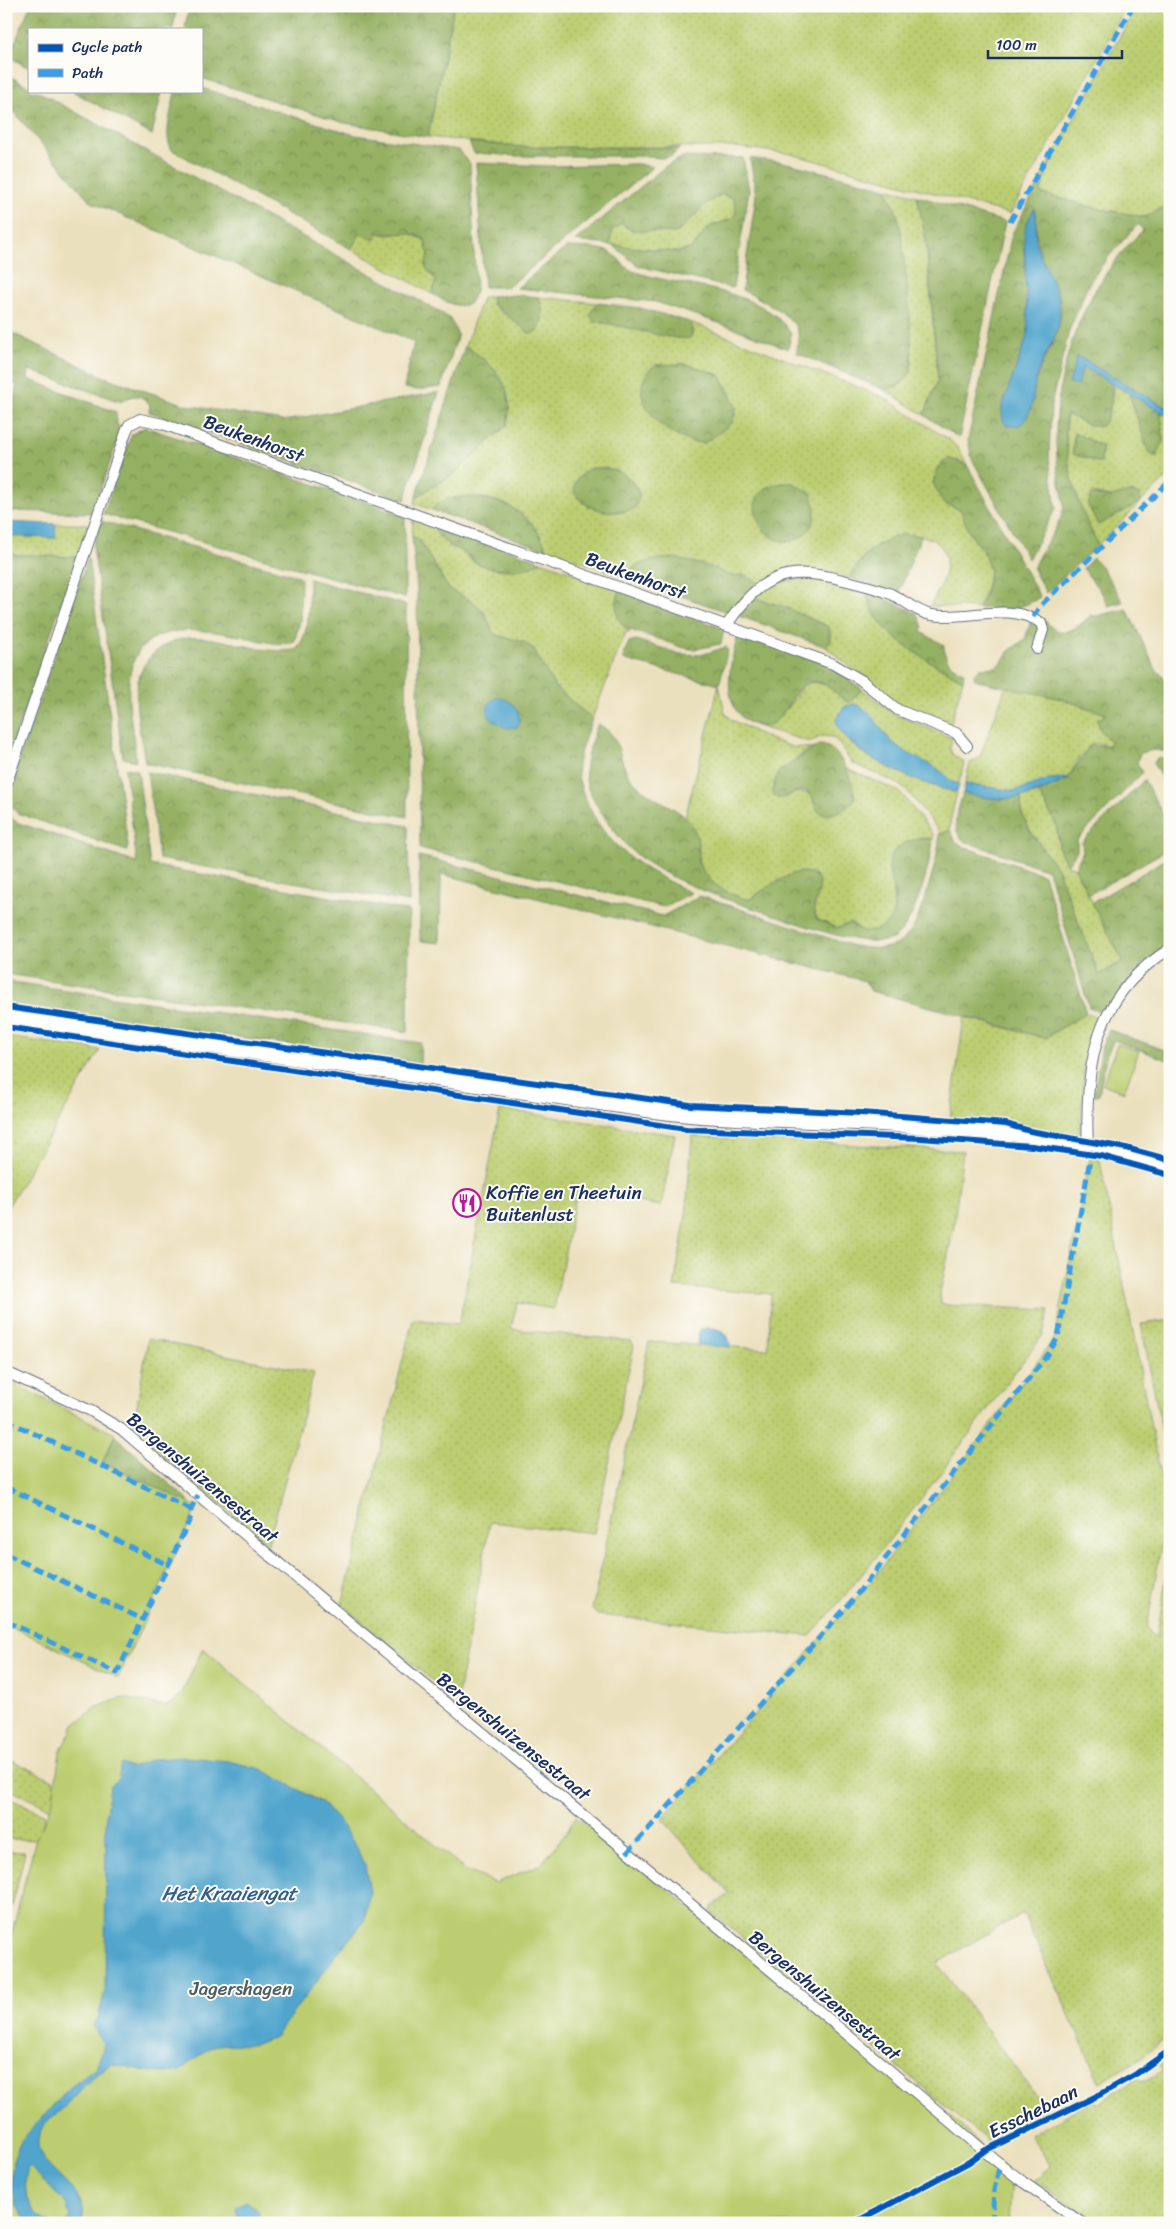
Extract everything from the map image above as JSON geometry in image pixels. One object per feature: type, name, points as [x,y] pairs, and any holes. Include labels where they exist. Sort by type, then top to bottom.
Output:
[{"type":"street","name":"Beukenhorst","points":[[6,785],[126,432],[129,424],[140,419],[163,424],[727,625],[845,670],[898,710],[956,733],[967,746]]},
{"type":"street","points":[[727,625],[752,593],[770,580],[790,573],[811,572],[880,590],[930,615],[982,612],[1032,617],[1041,623],[1042,630],[1038,649]]},
{"type":"street","points":[[1088,1146],[1090,1073],[1100,1030],[1107,1013],[1129,981],[1150,961],[1170,949]]},
{"type":"street","points":[[6,1016],[688,1115],[938,1128],[1088,1146],[1170,1167]]},
{"type":"street","name":"Bergenshuizensestraat","points":[[6,1372],[91,1411],[121,1429],[290,1574],[586,1817],[984,2151],[1023,2182],[1082,2223]]},
{"type":"green space","points":[[30,6],[177,6],[173,28],[28,28],[28,67],[9,57]]},
{"type":"green space","points":[[189,6],[454,6],[428,137],[345,123],[202,78],[202,28],[185,28]]},
{"type":"green space","points":[[454,6],[1127,6],[1010,214],[791,154],[735,147],[523,147],[428,137]]},
{"type":"green space","points":[[1137,6],[1170,6],[1170,204],[1145,217],[1100,209],[1040,193],[1051,160]]},
{"type":"green space","points":[[6,74],[28,86],[28,92],[39,92],[442,313],[450,319],[458,335],[441,387],[418,390],[404,388],[414,342],[91,202],[6,103]]},
{"type":"green space","points":[[202,88],[355,135],[459,150],[470,164],[476,291],[470,303],[455,305],[432,294],[436,281],[426,268],[429,253],[425,240],[419,236],[413,234],[378,233],[374,240],[360,234],[351,249],[172,150],[168,137],[175,92],[202,92]]},
{"type":"green space","points":[[74,92],[162,92],[152,135]]},
{"type":"green space","points":[[469,142],[523,147],[680,148],[672,156],[662,158],[637,156],[517,156],[474,153]]},
{"type":"green space","points":[[683,157],[743,158],[749,190],[733,288],[638,266],[613,245],[677,252],[691,249],[709,227],[731,219],[736,213],[733,198],[722,194],[708,202],[678,232],[631,230],[622,223],[613,229],[609,245],[575,241],[666,166]]},
{"type":"green space","points":[[750,158],[787,163],[886,188],[899,220],[908,299],[911,364],[910,373],[903,382],[885,390],[797,353],[797,329],[788,317],[742,290],[756,196]]},
{"type":"green space","points":[[1051,160],[1040,193],[1100,209],[1145,217],[1170,204],[1170,410],[1077,356],[1083,367],[1111,383],[1112,388],[1109,412],[1102,426],[1091,426],[1066,414],[1069,466],[1077,497],[1098,545],[1046,593],[1033,569],[1057,526],[1064,507],[1056,443],[1057,413],[1068,355],[1077,327],[1105,275],[1143,230],[1138,224],[1109,256],[1089,283],[1069,331],[1051,405],[1049,459],[1056,508],[1028,559],[972,459],[968,440],[1012,234]],"holes":[[[1036,215],[1040,255],[1061,305],[1059,323],[1036,378],[1033,402],[1002,407],[1028,333],[1024,248]]]},
{"type":"green space","points":[[476,163],[548,166],[638,164],[653,167],[508,287],[484,287]]},
{"type":"green space","points":[[886,188],[917,196],[924,221],[938,380],[924,415],[885,390],[902,384],[912,364],[901,236],[898,218]]},
{"type":"green space","points":[[722,194],[733,198],[736,202],[736,213],[731,219],[709,227],[691,249],[677,252],[609,245],[612,231],[622,223],[627,228],[708,202]]},
{"type":"green space","points":[[917,196],[1005,222],[959,438],[924,415],[938,380],[927,244]]},
{"type":"green space","points":[[406,232],[425,240],[429,253],[425,266],[436,281],[432,294],[351,249],[360,233],[389,235]]},
{"type":"green space","points":[[567,247],[608,251],[633,271],[652,277],[719,291],[740,297],[760,306],[778,318],[791,334],[788,349],[728,326],[656,302],[517,288]]},
{"type":"green space","points":[[520,295],[538,297],[541,306],[542,318],[540,326],[538,331],[530,334],[492,303],[491,296]]},
{"type":"green space","points":[[491,296],[492,304],[503,314],[543,309],[538,297],[598,303],[592,309],[594,321],[608,322],[678,338],[692,329],[690,322],[883,397],[951,441],[958,448],[967,465],[956,460],[943,502],[961,510],[969,532],[984,552],[990,570],[985,593],[978,608],[930,606],[943,580],[946,562],[944,551],[938,543],[929,538],[919,536],[907,535],[896,537],[877,545],[861,560],[850,578],[833,574],[760,584],[743,575],[731,576],[691,564],[659,561],[645,563],[633,568],[625,577],[547,550],[541,537],[524,516],[502,503],[490,499],[462,497],[446,500],[432,510],[415,504],[416,497],[455,473],[507,425],[508,399],[506,388],[501,378],[476,353],[465,346],[482,298]],"holes":[[[686,364],[720,375],[736,407],[735,416],[686,440],[659,424],[642,392],[645,376],[655,365]],[[600,468],[613,470],[624,475],[633,483],[640,495]],[[793,483],[805,534],[791,541],[770,486]]]},
{"type":"green space","points":[[598,303],[640,308],[690,322],[693,333],[690,338],[683,339],[594,322],[590,314]]},
{"type":"green space","points":[[6,330],[105,377],[186,405],[283,421],[439,392],[405,500],[149,412],[150,405],[143,398],[133,396],[121,402],[29,370],[28,379],[116,412],[117,425],[122,428],[92,513],[6,511],[6,444],[17,384],[6,383]]},
{"type":"green space","points":[[465,346],[494,369],[501,378],[506,388],[508,399],[507,425],[455,473],[416,497]]},
{"type":"green space","points":[[686,364],[720,375],[736,407],[732,423],[705,443],[677,436],[653,416],[645,403],[642,390],[645,377],[655,365]]},
{"type":"green space","points":[[1111,383],[1129,393],[1148,451],[1163,442],[1161,412],[1170,417],[1170,474],[1141,502],[1140,495],[1110,497],[1093,493],[1130,507],[1140,503],[1098,545],[1077,497],[1069,466],[1066,413],[1091,426],[1109,414],[1113,388]],"holes":[[[1074,433],[1102,446],[1101,463],[1073,454]]]},
{"type":"green space","points":[[1129,393],[1161,412],[1163,442],[1157,456],[1153,456],[1148,451]]},
{"type":"green space","points":[[145,427],[405,517],[405,598],[103,514],[132,434]]},
{"type":"green space","points":[[1075,433],[1102,446],[1101,463],[1073,454]]},
{"type":"green space","points":[[948,458],[967,465],[1040,597],[1032,602],[1010,609],[978,608],[985,594],[990,571],[984,552],[969,532],[961,510],[943,503],[933,483],[937,468]]},
{"type":"green space","points":[[591,468],[614,470],[626,476],[636,487],[640,495],[635,508],[623,512],[610,512],[585,504],[577,496],[574,488],[578,478]]},
{"type":"green space","points":[[793,483],[811,493],[815,508],[813,524],[806,533],[793,540],[781,541],[770,535],[761,526],[756,515],[756,504],[760,493],[770,486]]},
{"type":"green space","points":[[1130,492],[1140,495],[1141,502],[1098,525],[1088,505],[1091,495],[1110,497]]},
{"type":"green space","points":[[467,497],[493,501],[516,510],[534,527],[547,550],[432,510],[443,501]]},
{"type":"green space","points":[[415,517],[433,526],[450,547],[461,551],[473,561],[490,568],[508,570],[526,568],[541,561],[620,589],[624,627],[630,631],[626,632],[592,719],[555,687],[526,643],[494,634],[483,610],[449,589],[419,540],[412,536],[413,520]]},
{"type":"green space","points":[[101,521],[298,576],[301,579],[300,622],[294,642],[282,644],[228,634],[191,631],[173,632],[157,637],[143,646],[134,660],[129,681],[130,711],[136,761],[123,758],[93,546]]},
{"type":"green space","points":[[432,523],[541,561],[526,568],[509,570],[484,566],[451,546],[437,533]]},
{"type":"green space","points":[[55,524],[88,524],[77,557],[6,554],[6,536],[55,538]]},
{"type":"green space","points":[[904,534],[921,536],[898,595],[850,578],[860,562],[879,544]]},
{"type":"green space","points":[[412,536],[419,540],[449,589],[473,602],[483,610],[494,634],[526,643],[534,650],[555,687],[592,719],[585,736],[578,773],[584,796],[603,830],[615,844],[642,866],[691,893],[664,907],[420,848],[417,589]]},
{"type":"green space","points":[[6,554],[77,557],[6,763]]},
{"type":"green space","points":[[88,558],[128,846],[127,851],[17,813],[6,798]]},
{"type":"green space","points":[[674,558],[712,567],[731,576],[747,575],[760,584],[731,613],[625,577],[634,567],[640,564],[654,560]]},
{"type":"green space","points":[[1093,558],[1101,566],[1123,602],[1108,606],[1103,595],[1083,568]]},
{"type":"green space","points":[[309,579],[406,605],[407,817],[145,763],[136,702],[140,673],[147,661],[164,646],[184,638],[212,639],[274,651],[295,650],[307,626]]},
{"type":"green space","points":[[805,579],[821,579],[867,591],[876,617],[948,672],[963,680],[950,726],[903,710],[826,647],[831,640],[829,627],[782,606],[754,598],[766,589],[778,584]]},
{"type":"green space","points":[[620,589],[724,629],[721,644],[695,649],[687,648],[641,634],[624,626],[619,621],[617,613]]},
{"type":"green space","points":[[867,591],[917,613],[923,627],[921,632],[944,645],[945,655],[949,662],[964,672],[963,680],[919,655],[890,633],[879,620],[871,606]]},
{"type":"green space","points":[[754,598],[782,606],[829,627],[831,640],[826,647],[739,616]]},
{"type":"green space","points":[[1127,609],[1155,668],[1170,685],[1170,752],[1154,750],[1140,753],[1137,763],[1142,773],[1077,840],[1077,851],[1067,865],[1060,851],[1056,824],[1039,793],[1068,779],[1090,745],[1109,746],[1110,740],[1101,731],[1097,720],[1106,714],[1058,698],[982,682],[974,678],[974,674],[980,668],[996,667],[1001,663],[1009,651],[1025,639],[1031,621],[1038,615],[1053,628],[1059,631],[1069,631],[1091,615],[1095,616]]},
{"type":"green space","points":[[739,633],[822,662],[862,689],[849,703],[824,684],[814,682],[806,684],[799,689],[779,718],[773,723],[765,726],[751,724],[737,711],[732,701],[730,690],[729,678]]},
{"type":"green space","points":[[636,640],[680,654],[701,655],[726,647],[728,649],[719,685],[622,659],[629,642]]},
{"type":"green space","points":[[814,682],[826,685],[849,703],[862,689],[894,714],[952,738],[950,749],[953,755],[964,762],[959,784],[949,781],[940,771],[905,752],[891,741],[867,711],[847,705],[838,714],[846,737],[865,754],[914,779],[957,792],[950,830],[939,835],[939,831],[909,793],[897,783],[852,763],[837,741],[832,737],[823,736],[809,742],[754,725],[766,726],[787,708],[804,684]]},
{"type":"green space","points":[[719,685],[725,713],[732,720],[770,739],[792,747],[812,748],[791,762],[772,792],[776,796],[780,798],[794,793],[806,793],[813,796],[814,803],[848,778],[845,768],[900,792],[933,834],[933,839],[921,838],[889,869],[894,904],[890,921],[884,927],[870,932],[854,926],[838,928],[818,920],[813,911],[815,902],[770,886],[748,900],[719,888],[703,872],[699,863],[697,838],[685,817]]},
{"type":"green space","points":[[1006,686],[1058,698],[1107,714],[1106,737],[1110,740],[1109,746],[1095,743],[1080,757],[1068,778],[1055,779],[1015,791],[965,784],[970,763],[978,759],[981,754]]},
{"type":"green space","points":[[598,724],[612,735],[626,771],[631,778],[642,789],[687,819],[694,829],[698,844],[698,863],[708,878],[725,891],[748,900],[781,879],[799,872],[808,872],[818,879],[819,883],[814,909],[818,920],[838,928],[849,923],[862,931],[874,931],[884,926],[894,911],[895,898],[889,866],[893,853],[903,844],[911,841],[933,839],[925,878],[907,923],[900,933],[892,939],[868,941],[853,939],[806,926],[711,894],[676,879],[645,861],[616,833],[597,806],[588,788],[586,779],[587,758]]},
{"type":"green space","points":[[819,745],[827,746],[844,764],[855,797],[850,805],[835,813],[820,813],[811,795],[806,791],[797,792],[783,798],[775,796],[772,792],[778,772]]},
{"type":"green space","points":[[1158,757],[1170,760],[1170,793],[1153,763]]},
{"type":"green space","points":[[125,769],[138,771],[150,865],[409,911],[408,1032],[6,974],[6,810],[12,819],[19,823],[137,863]]},
{"type":"green space","points":[[147,772],[408,826],[409,902],[159,859]]},
{"type":"green space","points":[[1144,780],[1170,827],[1170,848],[1088,895],[1075,868],[1083,851],[1082,842]]},
{"type":"green space","points":[[963,793],[1000,800],[1021,797],[1022,814],[1030,831],[1057,868],[1099,975],[1123,961],[1092,903],[1170,857],[1170,946],[1104,1013],[1089,1007],[1048,870],[964,841],[959,836],[956,824]]},
{"type":"green space","points":[[1039,793],[1056,824],[1060,851],[1067,865],[1075,868],[1123,961],[1099,975],[1057,868],[1030,831],[1022,814],[1021,797]]},
{"type":"green space","points":[[950,830],[956,842],[967,848],[1044,875],[1086,1013],[1045,1038],[871,991],[865,981],[441,874],[440,943],[420,941],[419,856],[663,916],[700,896],[853,946],[876,948],[894,946],[909,934],[916,922],[927,892],[937,853],[939,835]]},
{"type":"green space","points":[[6,981],[421,1043],[420,1064],[6,1003]]},
{"type":"green space","points":[[1086,1013],[1102,1019],[1085,1062],[1080,1135],[1040,1131],[1006,1123],[950,1118],[964,1017],[1045,1038]]},
{"type":"green space","points":[[1109,1030],[1170,1052],[1170,1061],[1114,1040],[1106,1056],[1099,1095],[1094,1095],[1102,1046]]},
{"type":"green space","points":[[6,1037],[100,1050],[6,1210]]},
{"type":"green space","points":[[1117,1044],[1139,1051],[1124,1092],[1103,1084]]},
{"type":"green space","points":[[500,1109],[675,1135],[661,1206],[577,1191],[554,1309],[517,1303],[511,1329],[631,1341],[634,1346],[594,1533],[490,1522],[457,1701],[342,1605],[413,1319],[459,1324]]},
{"type":"green space","points":[[692,1136],[963,1151],[953,1231],[940,1293],[941,1303],[947,1305],[1049,1310],[1043,1335],[871,1564],[810,1636],[598,1615],[592,1610],[649,1342],[768,1349],[771,1294],[674,1287],[686,1215]]},
{"type":"green space","points":[[1090,1158],[1100,1160],[1167,1510],[1147,1628],[1153,1636],[1157,1636],[1170,1553],[1170,2034],[1139,2059],[1100,2083],[1023,1913],[937,1963],[1048,2112],[989,2142],[709,1910],[729,1893],[662,1819],[871,1581],[979,1441],[1055,1338]]},
{"type":"green space","points":[[1170,1320],[1170,1471],[1141,1324]]},
{"type":"green space","points":[[148,1339],[314,1373],[268,1544],[133,1430]]},
{"type":"green space","points":[[6,1380],[115,1434],[102,1462],[197,1507],[118,1678],[6,1624]]},
{"type":"green space","points":[[115,1436],[189,1501],[188,1503],[103,1462]]},
{"type":"green space","name":"Jagershagen","points":[[203,1648],[465,1870],[496,1883],[541,1864],[567,1832],[576,1816],[960,2124],[1012,2177],[1009,2223],[6,2223],[6,1940],[10,1940],[35,1842],[52,1805],[60,1752],[74,1725],[97,1707],[121,1698],[167,1706],[181,1695]]},
{"type":"green space","points":[[6,1758],[60,1783],[51,1809],[6,1788]]},
{"type":"green space","points":[[6,1797],[45,1815],[39,1840],[6,1839]]},
{"type":"green space","points":[[6,1851],[25,1852],[12,1906],[6,1905]]},
{"type":"green space","points":[[1170,2055],[1170,2223],[1097,2223],[1034,2180],[1051,2166],[1030,2135],[1095,2100],[1098,2104],[1136,2078],[1142,2082],[1163,2071],[1159,2066]]},
{"type":"water","points":[[1034,209],[1037,247],[1055,288],[1060,308],[1059,319],[1055,336],[1039,370],[1029,414],[1020,425],[1007,426],[1003,421],[1002,407],[1028,333],[1024,237],[1026,225]]},
{"type":"water","points":[[1077,356],[1170,410],[1170,417],[1083,367],[1077,386],[1069,384]]},
{"type":"water","points":[[6,522],[55,524],[56,538],[6,536]]},
{"type":"water","points":[[498,697],[508,701],[516,708],[519,716],[518,727],[506,728],[490,718],[488,706]]},
{"type":"water","points":[[854,704],[866,710],[897,746],[941,771],[953,782],[959,784],[957,792],[926,784],[907,776],[869,756],[853,744],[841,732],[836,720],[843,708]]},
{"type":"water","points":[[1069,778],[1042,791],[1017,798],[992,798],[963,793],[965,784],[1015,791],[1050,779]]},
{"type":"water","points":[[707,1328],[720,1330],[726,1334],[730,1347],[698,1345],[699,1330]]},
{"type":"water","name":"Het Kraaiengat","points":[[185,1757],[228,1761],[261,1769],[322,1803],[339,1821],[365,1865],[370,1892],[364,1922],[336,1955],[275,2037],[253,2045],[226,2044],[212,2046],[179,2071],[171,2073],[112,2064],[94,2077],[67,2105],[44,2124],[38,2142],[41,2155],[49,2166],[79,2198],[83,2210],[81,2223],[67,2223],[70,2216],[66,2204],[29,2166],[26,2174],[28,2199],[37,2214],[50,2223],[27,2223],[16,2204],[11,2185],[13,2161],[20,2142],[68,2089],[96,2068],[104,2046],[93,2025],[98,2018],[105,1991],[106,1813],[110,1786],[118,1780],[121,1764],[131,1768],[154,1759]]},
{"type":"water","points":[[246,2201],[257,2210],[261,2223],[239,2223],[236,2207]]},
{"type":"marked path","points":[[1010,222],[1133,6]]},
{"type":"marked path","points":[[1033,617],[1039,607],[1170,481]]},
{"type":"marked path","points":[[627,1853],[850,1603],[1049,1353],[1058,1337],[1091,1154],[1090,1150]]},
{"type":"marked path","points":[[6,1420],[191,1509]]},
{"type":"marked path","points":[[6,1487],[168,1565]]},
{"type":"marked path","points":[[6,1621],[117,1673],[191,1517],[191,1509],[198,1495]]},
{"type":"marked path","points":[[6,1554],[142,1619]]},
{"type":"marked path","points":[[992,2223],[994,2190],[1000,2164]]},
{"type":"cycle path","points":[[6,1007],[690,1105],[861,1113],[1006,1124],[1030,1131],[1126,1148],[1170,1160]]},
{"type":"cycle path","points":[[6,1027],[686,1129],[920,1138],[1032,1146],[1101,1156],[1170,1175]]},
{"type":"cycle path","name":"Esschebaan","points":[[854,2223],[969,2162],[984,2151],[1101,2094],[1136,2074],[1170,2050]]},
{"type":"place","name":"Koffie en Theetuin Buitenlust","points":[[467,1203]]}]
